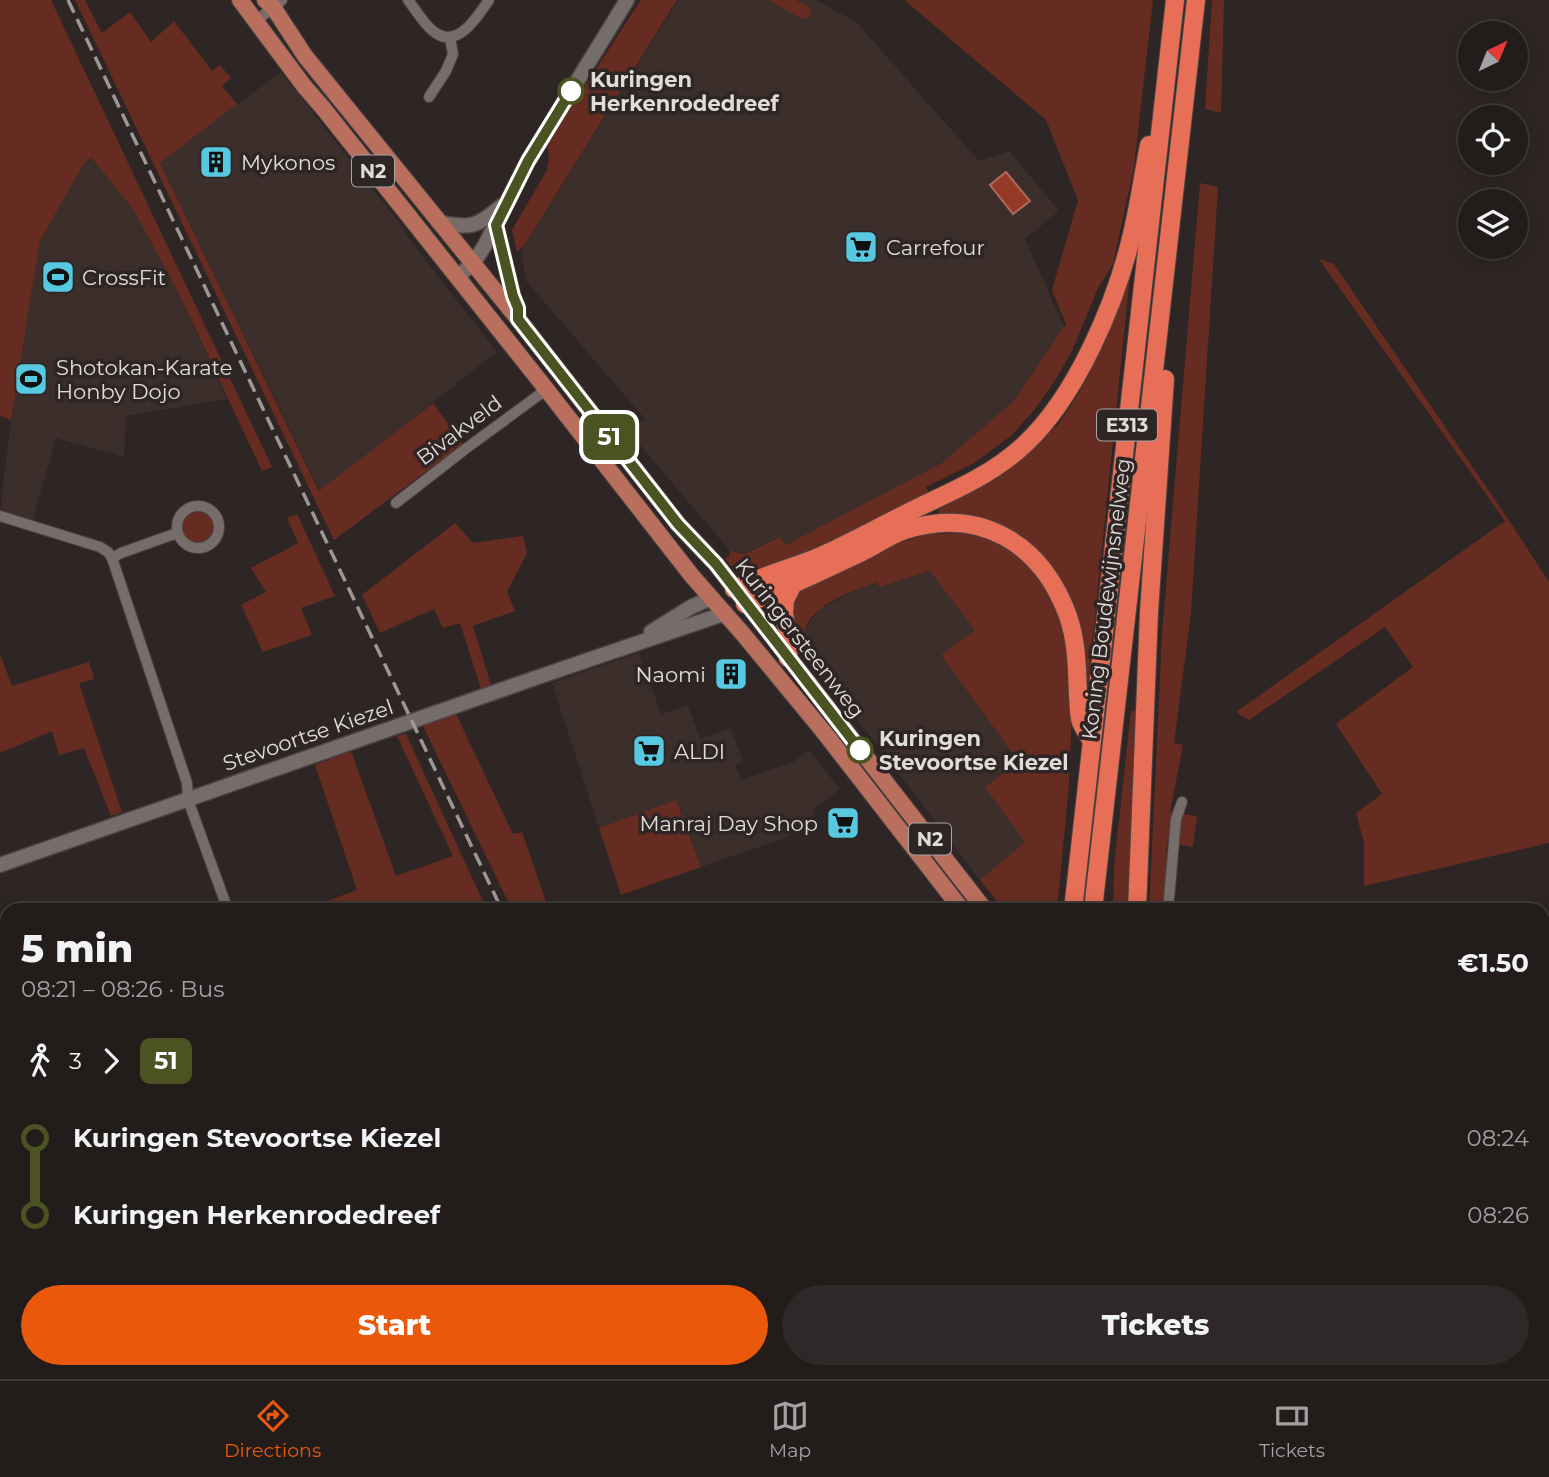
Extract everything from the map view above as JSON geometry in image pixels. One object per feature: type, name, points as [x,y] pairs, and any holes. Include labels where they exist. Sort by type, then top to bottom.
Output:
[{"type":"highway","name":"Koning Boudewijnsnelweg","points":[[1074,903],[1175,0]]},
{"type":"highway","name":"Koning Boudewijnsnelweg","points":[[1095,903],[1196,0]]},
{"type":"highway","points":[[734,589],[816,558],[958,489],[998,467],[1025,444],[1072,384],[1108,308],[1132,234],[1149,142],[1163,110]]},
{"type":"highway","points":[[1137,903],[1149,612],[1167,357],[1159,338]]},
{"type":"highway","points":[[745,604],[792,586],[901,531],[950,522],[974,525],[997,533],[1025,550],[1060,596],[1070,621],[1075,645],[1081,722],[1091,740]]},
{"type":"highway","points":[[788,658],[790,641],[784,614],[785,600],[792,586]]},
{"type":"main road","name":"Kuringersteenweg","points":[[240,0],[304,86],[458,276],[692,576],[726,613],[822,731],[954,903]]},
{"type":"main road","points":[[458,276],[473,264],[528,161],[627,0]]},
{"type":"main road","name":"Kuringersteenweg","points":[[273,2],[305,55],[518,319],[669,514],[716,564],[980,903]]},
{"type":"main road","points":[[439,222],[461,227],[480,222],[506,202]]},
{"type":"main road","points":[[496,225],[518,308],[518,319]]},
{"type":"main road","name":"Stevoortse Kiezel","points":[[629,645],[691,607],[734,589]]},
{"type":"main road","name":"Stevoortse Kiezel","points":[[0,865],[726,613],[745,604]]},
{"type":"street","points":[[408,0],[431,30],[450,38],[464,33],[489,0]]},
{"type":"street","points":[[255,22],[273,2]]},
{"type":"street","points":[[429,97],[446,71],[453,54],[450,38]]},
{"type":"street","name":"Bivakveld","points":[[396,503],[547,389]]},
{"type":"street","points":[[193,506],[213,512],[219,524],[215,538],[205,547],[191,547],[180,539],[177,533],[178,519],[193,506]]},
{"type":"street","points":[[0,516],[100,547],[112,558],[187,783],[188,800],[225,903]]},
{"type":"street","points":[[112,558],[177,533]]},
{"type":"street","points":[[1169,903],[1176,819],[1182,802]]},
{"type":"shaded area","points":[[0,0],[51,0],[272,467],[262,471],[179,294],[133,209],[91,157],[83,165],[40,241],[11,420],[0,416]]},
{"type":"shaded area","points":[[75,0],[85,0],[102,33],[130,12],[151,42],[174,21],[212,71],[220,65],[231,78],[222,86],[237,104],[160,163],[319,491],[433,403],[463,444],[334,540]]},
{"type":"shaded area","points":[[641,0],[677,0],[525,244],[517,252],[512,230],[547,170],[547,144]]},
{"type":"shaded area","points":[[678,0],[816,0],[856,22],[979,161],[1009,151],[1059,211],[1025,239],[1068,335],[1018,405],[946,468],[785,545],[780,537],[744,553],[730,551],[629,432],[645,419],[526,281],[521,251]]},
{"type":"shaded area","points":[[769,0],[796,0],[812,9],[808,19],[796,16]]},
{"type":"shaded area","points":[[904,0],[1153,0],[1134,167],[1113,264],[1098,288],[1072,351],[1054,382],[1011,436],[974,463],[926,487],[929,494],[807,553],[754,571],[733,568],[725,559],[730,551],[744,554],[780,537],[786,545],[942,463],[1014,401],[1066,324],[1052,290],[1078,200],[1046,120]]},
{"type":"shaded area","points":[[1212,0],[1224,0],[1221,113],[1205,109]]},
{"type":"shaded area","points":[[281,72],[497,352],[320,491],[160,163]]},
{"type":"shaded area","points":[[91,156],[133,209],[179,294],[227,399],[126,416],[124,457],[56,438],[32,522],[0,512],[11,420],[40,241],[83,165]]},
{"type":"shaded area","points":[[1006,172],[1030,201],[1013,214],[990,185]]},
{"type":"shaded area","points":[[1200,183],[1218,187],[1191,613],[1174,743],[1183,745],[1170,812],[1197,816],[1193,847],[1167,842],[1166,852],[1178,854],[1174,903],[1149,903],[1162,634]]},
{"type":"shaded area","points":[[1319,259],[1334,264],[1549,582],[1549,843],[1364,886],[1364,843],[1356,813],[1382,794],[1336,724],[1413,667],[1385,627],[1249,720],[1236,712],[1505,521]]},
{"type":"shaded area","points":[[1131,266],[1088,684],[1078,628],[1037,555],[938,518],[939,509],[1003,474],[1058,425],[1095,362],[1117,313],[1127,270]]},
{"type":"shaded area","points":[[198,509],[210,514],[215,526],[210,538],[198,543],[186,538],[181,526],[186,514]]},
{"type":"shaded area","points":[[297,514],[335,596],[301,608],[312,635],[263,652],[241,605],[266,592],[251,568],[298,543],[287,518]]},
{"type":"shaded area","points":[[455,523],[473,543],[523,536],[527,553],[507,592],[515,611],[473,626],[491,685],[481,689],[460,623],[443,628],[434,609],[380,633],[362,595]]},
{"type":"shaded area","points":[[971,533],[994,540],[1017,555],[1036,573],[1053,596],[1069,647],[1072,709],[1069,785],[1058,903],[998,903],[980,880],[1025,842],[985,787],[1019,762],[941,655],[975,630],[930,571],[879,587],[877,582],[829,603],[807,624],[800,646],[793,633],[790,609],[799,588],[866,554],[926,534]]},
{"type":"shaded area","points":[[930,571],[976,630],[941,655],[1019,762],[1026,842],[980,880],[801,646],[806,626],[820,609],[878,581],[879,587]]},
{"type":"shaded area","points":[[639,653],[661,714],[688,705],[700,739],[731,728],[743,762],[735,765],[741,780],[795,761],[809,750],[840,789],[813,810],[819,826],[701,867],[676,800],[599,828],[552,683]]},
{"type":"shaded area","points":[[0,654],[12,686],[89,662],[94,679],[79,683],[122,812],[111,816],[84,748],[59,755],[52,731],[0,753]]},
{"type":"shaded area","points":[[1131,711],[1140,712],[1130,903],[1113,903],[1114,866]]},
{"type":"shaded area","points":[[456,714],[513,834],[522,832],[547,903],[509,903],[423,726]]},
{"type":"shaded area","points":[[406,734],[484,903],[322,903],[357,890],[315,765],[351,751],[396,876],[453,856],[397,736]]},
{"type":"shaded area","points":[[676,800],[701,867],[621,895],[599,828]]},
{"type":"railway","points":[[68,0],[499,903]]},
{"type":"bus line","name":"51","points":[[571,91],[528,161],[496,225],[518,308],[518,319],[678,524],[716,564],[860,750]]},
{"type":"place","name":"Kuringen Herkenrodedreef","points":[[571,91]]},
{"type":"place","name":"Mykonos","points":[[216,162]]},
{"type":"place","name":"Carrefour","points":[[861,247]]},
{"type":"place","name":"CrossFit","points":[[58,277]]},
{"type":"place","name":"Shotokan-Karate Honby Dojo","points":[[31,379]]},
{"type":"place","name":"Naomi","points":[[731,674]]},
{"type":"place","name":"Kuringen Stevoortse Kiezel","points":[[860,750]]},
{"type":"place","name":"ALDI","points":[[649,751]]},
{"type":"place","name":"Manraj Day Shop","points":[[843,823]]}]
